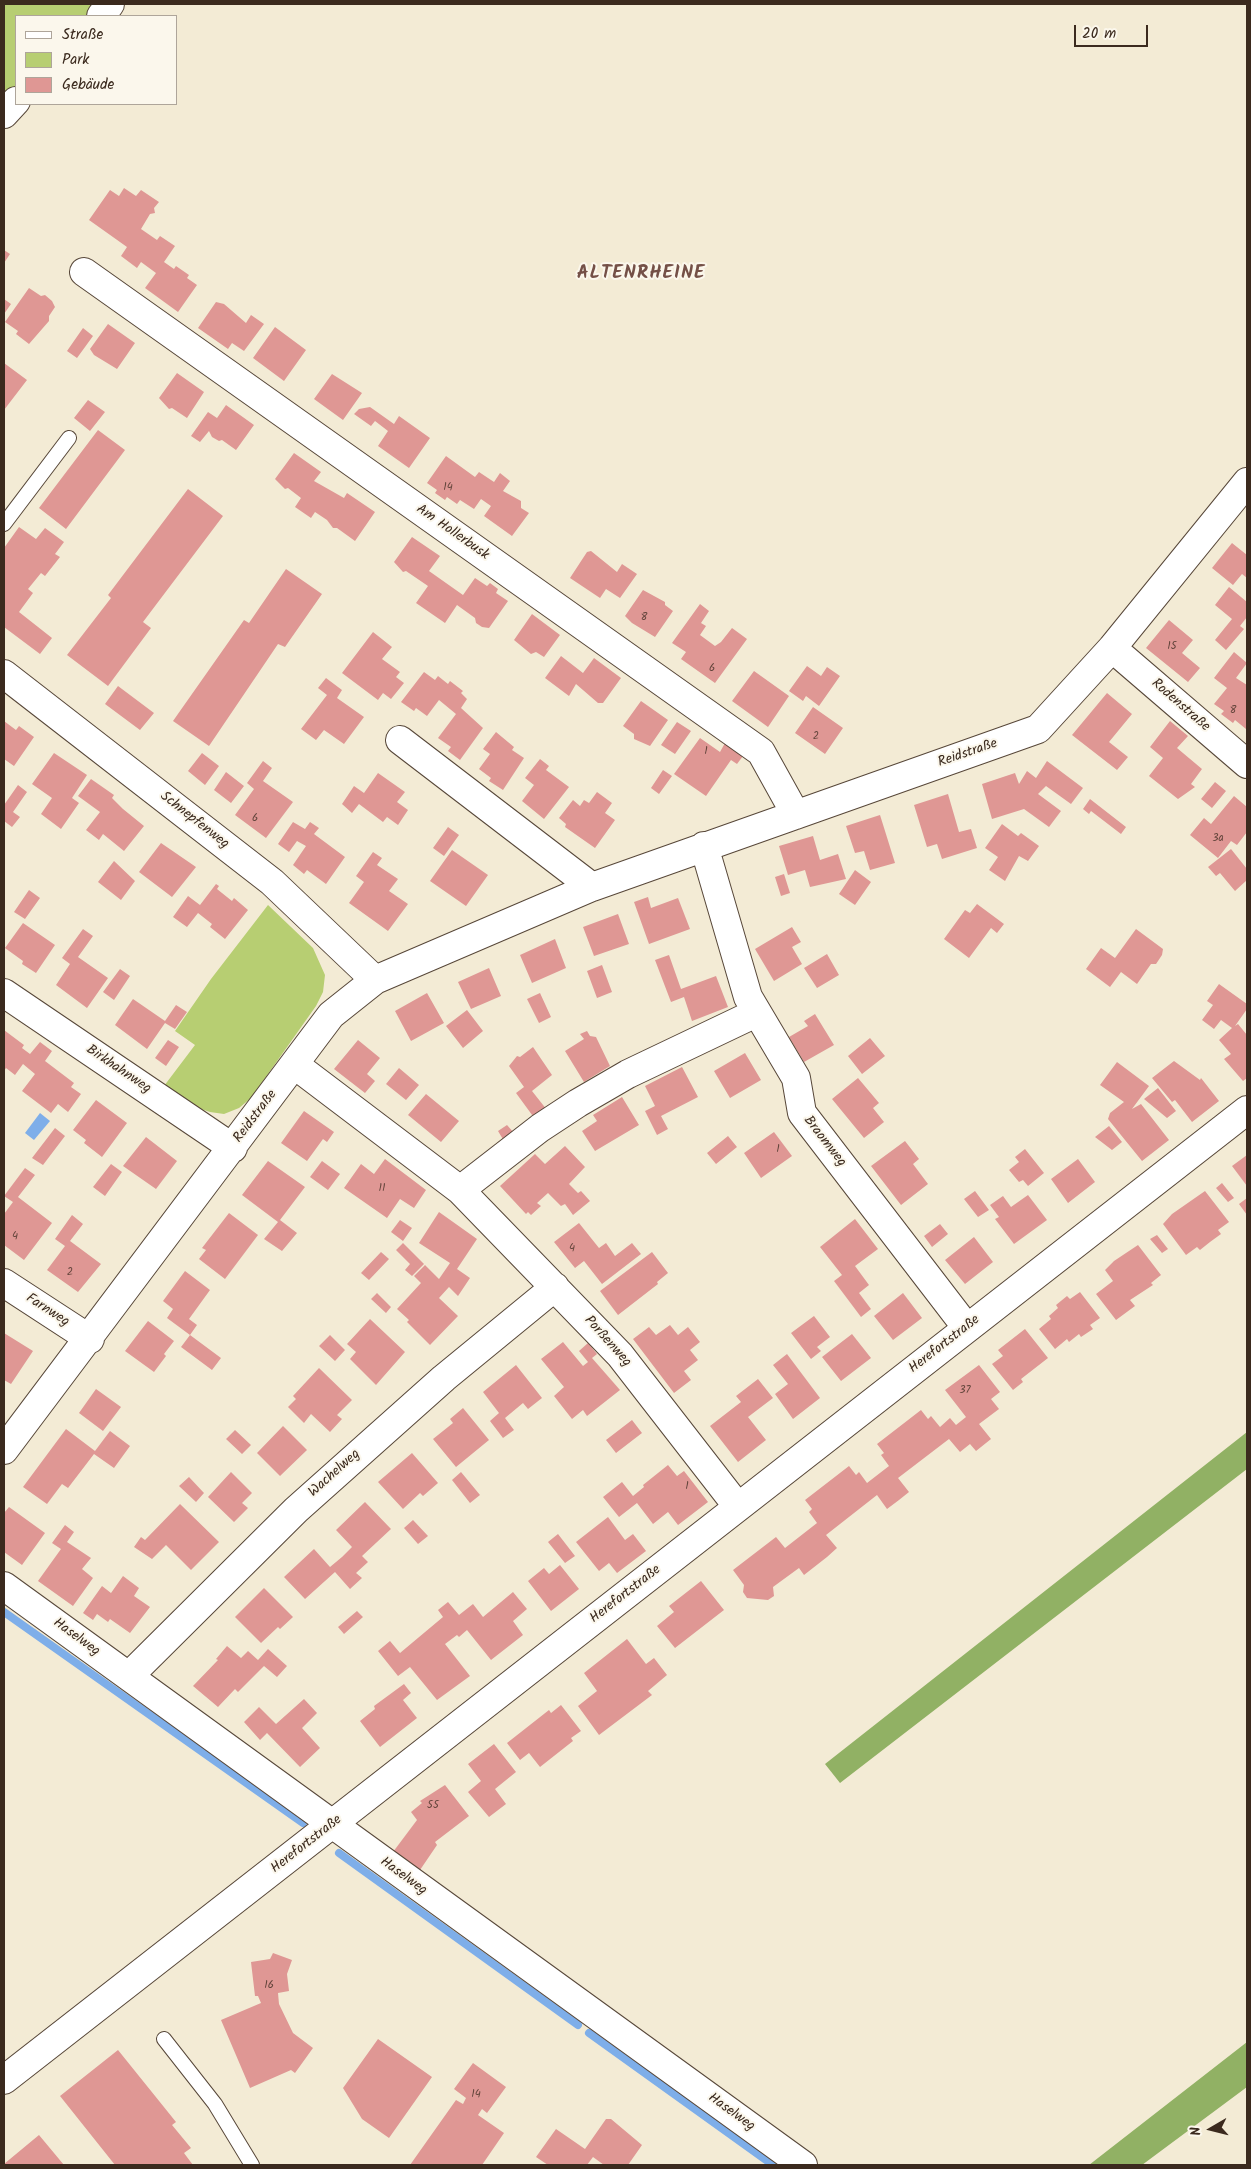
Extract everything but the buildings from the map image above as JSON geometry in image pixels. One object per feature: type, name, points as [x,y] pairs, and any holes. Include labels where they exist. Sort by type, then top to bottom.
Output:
[{"type":"street","points":[[102,15],[110,4]]},
{"type":"street","points":[[4,114],[15,102]]},
{"type":"street","name":"Am Hollerbusk","points":[[84,272],[761,752],[796,815]]},
{"type":"street","name":"Reidstraße","points":[[4,1450],[90,1339],[331,1015],[375,980],[592,887],[1038,729],[1112,648],[1247,482]]},
{"type":"street","name":"Rodenstraße","points":[[1112,648],[1247,764]]},
{"type":"street","name":"Schnepfenweg","points":[[4,674],[272,882],[375,980]]},
{"type":"street","points":[[400,740],[592,887]]},
{"type":"street","name":"Braomweg","points":[[704,846],[748,997],[796,1078],[802,1113],[967,1328]]},
{"type":"street","name":"Birkhahnweg","points":[[4,993],[233,1148]]},
{"type":"street","points":[[460,1190],[540,1128],[578,1103],[628,1074],[756,1012]]},
{"type":"street","name":"Porßenweg","points":[[295,1065],[460,1190],[620,1355],[738,1507]]},
{"type":"street","name":"Herefortstraße","points":[[4,2080],[332,1826],[1247,1110]]},
{"type":"street","name":"Farnweg","points":[[4,1283],[90,1339]]},
{"type":"street","name":"Wachelweg","points":[[129,1676],[296,1510],[444,1378],[555,1287]]},
{"type":"street","name":"Haselweg","points":[[4,1586],[332,1826],[803,2165]]},
{"type":"lane","points":[[4,524],[69,438]]},
{"type":"lane","points":[[164,2039],[215,2104],[252,2165]]},
{"type":"green space","points":[[4,4],[122,4],[116,15],[15,15],[15,105],[26,105],[4,128]]},
{"type":"green space","points":[[268,905],[313,948],[325,975],[323,992],[316,1006],[251,1098],[239,1108],[224,1114],[210,1112],[195,1107],[164,1086],[195,1045],[175,1031],[211,979]]},
{"type":"green space","points":[[1247,1432],[1247,1469],[840,1783],[825,1764]]},
{"type":"green space","points":[[1247,2042],[1247,2087],[1142,2165],[1089,2165]]},
{"type":"water","points":[[40,1113],[50,1121],[34,1140],[25,1133]]},
{"type":"waterway","points":[[4,1612],[303,1823]]},
{"type":"waterway","points":[[339,1853],[578,2025]]},
{"type":"waterway","points":[[589,2033],[773,2165]]},
{"type":"district","name":"ALTENRHEINE","points":[[641,275]]}]
